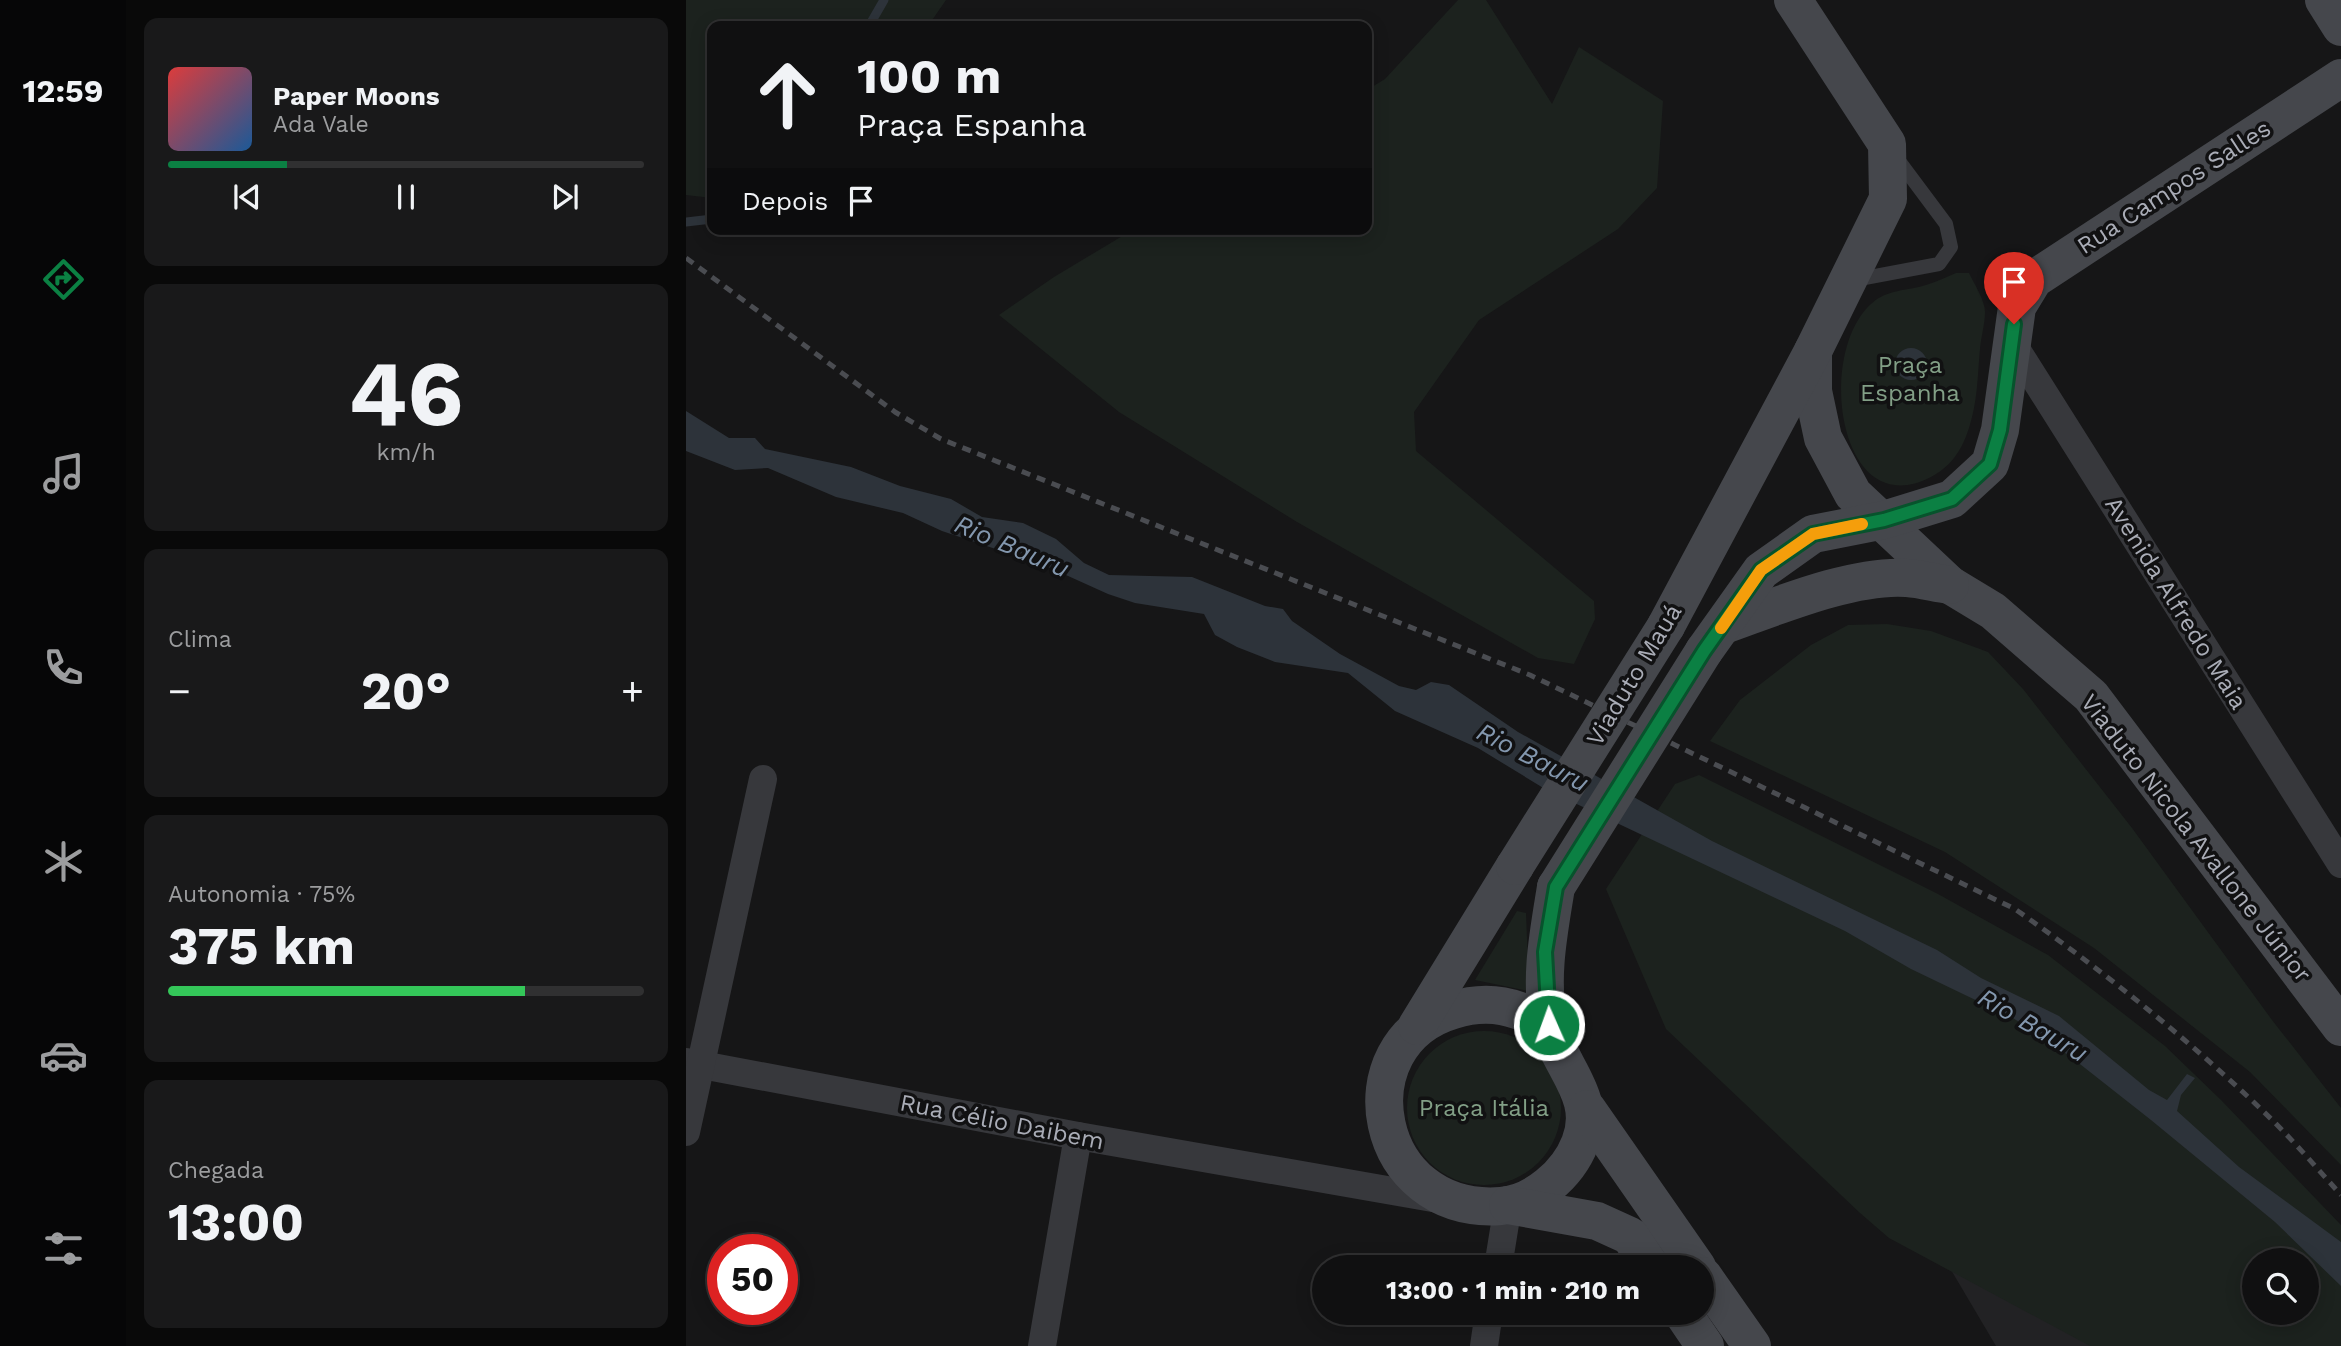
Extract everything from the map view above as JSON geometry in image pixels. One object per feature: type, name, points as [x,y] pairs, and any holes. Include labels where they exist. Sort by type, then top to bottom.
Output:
[{"type":"main road","points":[[1793,0],[1887,145],[1888,199],[1813,351],[1813,391],[1823,438],[1853,494],[1884,520]]},
{"type":"main road","points":[[2324,0],[2341,27]]},
{"type":"main road","name":"Rua Campos Salles","points":[[2014,324],[2034,279],[2341,78]]},
{"type":"main road","points":[[1714,638],[1761,570],[1813,534],[1884,520],[1952,499],[1990,464],[2000,430],[2014,324]]},
{"type":"main road","name":"Viaduto Mauá","points":[[1417,1026],[1666,626],[1813,351]]},
{"type":"main road","name":"Viaduto Nicola Avallone Júnior","points":[[1884,520],[1950,585],[1993,611],[2091,696],[2341,1027]]},
{"type":"main road","points":[[1714,638],[1799,598],[1866,582],[1905,578],[1950,585]]},
{"type":"main road","name":"Viaduto Mauá","points":[[1549,1025],[1545,952],[1556,887],[1714,638]]},
{"type":"main road","points":[[1643,1255],[1630,1236],[1597,1221],[1508,1205],[1477,1208],[1446,1200],[1417,1181],[1395,1154],[1385,1121],[1385,1087],[1397,1054],[1417,1026],[1443,1013],[1470,1005],[1498,1004],[1525,1011],[1549,1025],[1587,1109],[1689,1255]]},
{"type":"main road","points":[[1508,1205],[1539,1192],[1563,1170],[1580,1142],[1587,1109]]},
{"type":"main road","points":[[1714,1292],[1752,1346]]},
{"type":"main road","points":[[1691,1325],[1705,1346]]},
{"type":"street","name":"Avenida Alfredo Maia","points":[[2014,324],[2341,864]]},
{"type":"street","points":[[686,1132],[692,1063],[763,779]]},
{"type":"street","name":"Rua Célio Daibem","points":[[692,1063],[1078,1136],[1446,1200]]},
{"type":"street","points":[[1042,1346],[1078,1136]]},
{"type":"street","points":[[1499,1255],[1508,1205]]},
{"type":"street","points":[[1484,1346],[1487,1325]]},
{"type":"lane","points":[[1847,282],[1939,264],[1951,247],[1946,224],[1887,145]]},
{"type":"shaded area","points":[[1928,1231],[2125,1346],[1996,1346]]},
{"type":"green space","points":[[686,0],[946,0],[931,21],[707,21],[707,197],[686,195]]},
{"type":"green space","points":[[1458,0],[1486,0],[1552,104],[1579,47],[1663,101],[1657,188],[1618,229],[1479,320],[1414,412],[1416,451],[1594,601],[1595,619],[1574,664],[1538,658],[1297,522],[1119,412],[999,315],[1054,277],[1124,235],[1372,235],[1372,87],[1385,79]]},
{"type":"green space","name":"Praça Espanha","points":[[1956,273],[1969,273],[1985,307],[1975,401],[1965,439],[1949,464],[1931,477],[1900,485],[1875,477],[1857,457],[1846,428],[1841,394],[1844,359],[1854,328],[1877,299]]},
{"type":"green space","points":[[1887,624],[1931,631],[1988,652],[2023,689],[2132,828],[2272,1020],[2341,1108],[2341,1165],[2250,1072],[2094,948],[1945,852],[1710,741],[1740,700],[1811,645],[1848,625]]},
{"type":"green space","points":[[1699,775],[1938,894],[2048,955],[2165,1046],[2341,1225],[2341,1346],[2090,1346],[1889,1238],[1666,1029],[1606,889],[1675,784]]},
{"type":"green space","points":[[1517,911],[1526,913],[1529,991],[1475,980]]},
{"type":"green space","name":"Praça Itália","points":[[1484,1031],[1514,1037],[1539,1053],[1555,1078],[1561,1108],[1555,1138],[1539,1163],[1514,1179],[1484,1185],[1454,1179],[1429,1163],[1413,1138],[1407,1108],[1413,1078],[1429,1053],[1454,1037]]},
{"type":"water","points":[[1911,348],[1922,353],[1927,364],[1922,375],[1911,380],[1900,375],[1895,364],[1900,353]]},
{"type":"water","name":"Rio Bauru","points":[[686,411],[729,438],[755,438],[765,449],[851,467],[900,486],[951,499],[982,517],[1023,523],[1056,539],[1084,563],[1109,575],[1192,577],[1265,606],[1283,609],[1292,621],[1340,654],[1399,686],[1416,690],[1431,682],[1449,685],[1518,732],[1712,841],[1937,950],[1981,978],[2059,1016],[2149,1090],[2167,1100],[2187,1074],[2195,1078],[2181,1095],[2177,1111],[2239,1167],[2341,1242],[2341,1286],[2319,1265],[2319,1248],[2302,1248],[2275,1222],[2151,1120],[2071,1057],[2013,1018],[1911,969],[1845,931],[1545,789],[1478,748],[1395,711],[1348,673],[1275,662],[1215,635],[1204,614],[1135,603],[1046,566],[942,531],[903,513],[836,497],[768,468],[735,470],[686,451]]},
{"type":"waterway","points":[[872,21],[884,0]]},
{"type":"waterway","points":[[686,222],[707,220]]},
{"type":"railway","points":[[686,258],[895,412],[941,439],[1530,675],[2015,909],[2112,981],[2205,1058],[2274,1122],[2341,1195]]},
{"type":"slow traffic","points":[[1721,628],[1761,570],[1813,534],[1862,524]]},
{"type":"route","points":[[1549,1025],[1545,952],[1556,887],[1704,651],[1761,570],[1813,534],[1884,520],[1952,499],[1990,464],[2000,430],[2014,324]]}]
